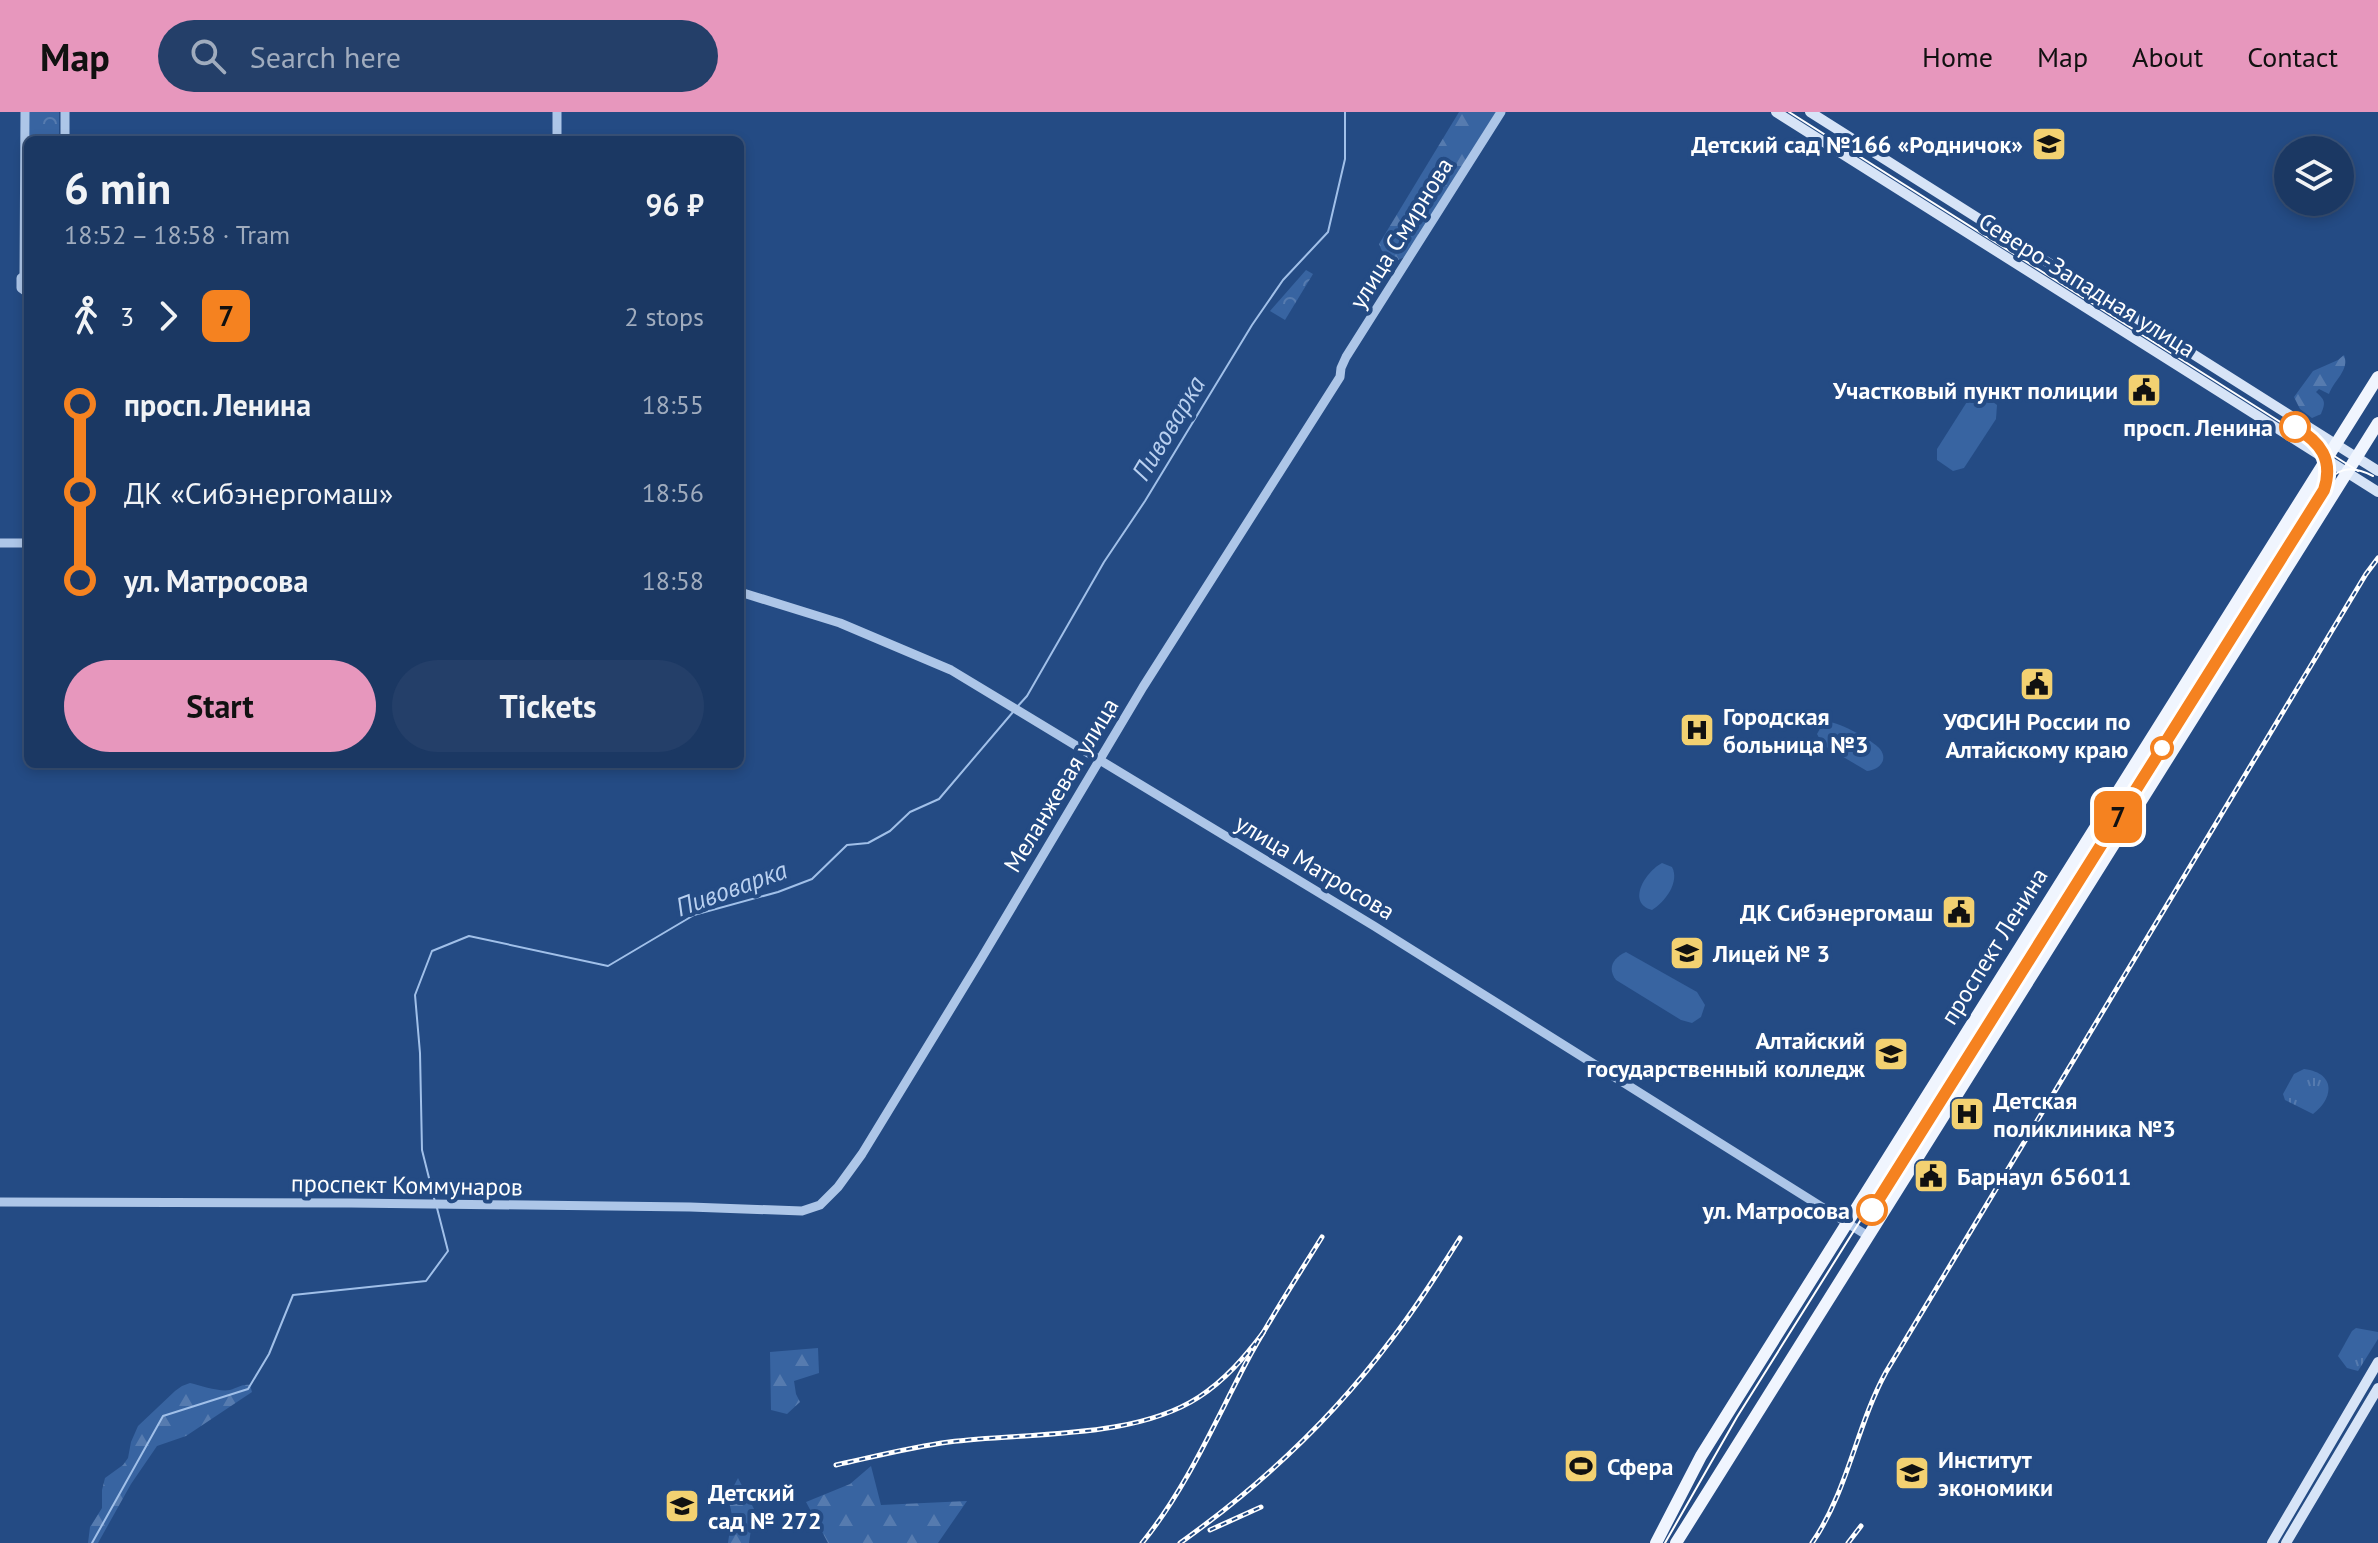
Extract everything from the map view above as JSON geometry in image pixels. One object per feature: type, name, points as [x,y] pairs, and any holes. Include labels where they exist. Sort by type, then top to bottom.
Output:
[{"type":"main road","name":"Северо-Западная улица","points":[[1776,112],[2378,492]]},
{"type":"main road","name":"Северо-Западная улица","points":[[1810,112],[2378,471]]},
{"type":"main road","name":"проспект Ленина","points":[[1656,1543],[1728,1411],[2378,377]]},
{"type":"main road","name":"проспект Ленина","points":[[1676,1543],[2378,423]]},
{"type":"main road","points":[[2250,579],[2272,592]]},
{"type":"main road","points":[[2019,948],[2040,960]]},
{"type":"main road","points":[[2272,1543],[2378,1362]]},
{"type":"main road","points":[[2286,1543],[2378,1388]]},
{"type":"main road","points":[[1728,1411],[1749,1425]]},
{"type":"street","points":[[25,112],[25,136]]},
{"type":"street","points":[[65,112],[65,136]]},
{"type":"street","points":[[557,112],[557,136]]},
{"type":"street","name":"улица Смирнова","points":[[1340,377],[1346,357],[1501,112]]},
{"type":"street","name":"Меланжевая улица","points":[[813,1209],[828,1199],[862,1154],[1216,570],[1340,377]]},
{"type":"street","points":[[0,543],[24,543]]},
{"type":"street","name":"улица Матросова","points":[[744,593],[840,623],[951,670],[1374,926],[1868,1236]]},
{"type":"street","name":"проспект Коммунаров","points":[[0,1202],[813,1209]]},
{"type":"green space","points":[[27,112],[59,112],[59,136],[28,136]]},
{"type":"green space","points":[[1459,112],[1496,112],[1405,257],[1398,260],[1382,251],[1379,244]]},
{"type":"green space","points":[[1306,270],[1313,274],[1285,320],[1270,311]]},
{"type":"green space","points":[[2344,355],[2345,365],[2329,394],[2319,389],[2316,392],[2323,399],[2324,407],[2321,414],[2312,418],[2300,409],[2294,397],[2313,371]]},
{"type":"green space","points":[[1981,393],[1997,405],[1996,419],[1964,468],[1953,471],[1937,460],[1937,449],[1970,397]]},
{"type":"green space","points":[[1827,722],[1846,728],[1876,745],[1882,753],[1881,764],[1867,771],[1823,745],[1817,734]]},
{"type":"green space","points":[[1662,863],[1672,867],[1673,885],[1662,902],[1652,910],[1644,906],[1639,894],[1650,873]]},
{"type":"green space","points":[[1626,952],[1697,992],[1705,1005],[1701,1017],[1692,1023],[1681,1020],[1616,980],[1613,964]]},
{"type":"green space","points":[[2304,1069],[2322,1075],[2328,1087],[2325,1101],[2313,1114],[2285,1100],[2283,1094],[2294,1074]]},
{"type":"green space","points":[[2356,1328],[2378,1332],[2378,1339],[2358,1371],[2347,1368],[2338,1356]]},
{"type":"green space","points":[[818,1348],[819,1373],[794,1381],[800,1402],[787,1414],[771,1410],[770,1352]]},
{"type":"green space","points":[[190,1383],[226,1390],[250,1385],[252,1392],[186,1436],[157,1446],[131,1484],[98,1543],[88,1543],[90,1527],[102,1508],[105,1478],[128,1458],[138,1426],[175,1391]]},
{"type":"green space","points":[[871,1466],[881,1505],[967,1501],[938,1543],[828,1543],[806,1502],[850,1484]]},
{"type":"green space","points":[[738,1478],[754,1509],[749,1543],[728,1543],[732,1515],[728,1497]]},
{"type":"waterway","name":"Пивоварка","points":[[1017,707],[1027,696],[1104,562],[1145,501],[1252,325],[1283,280],[1328,232],[1345,159],[1345,112]]},
{"type":"waterway","name":"Пивоварка","points":[[435,1202],[422,1150],[415,995],[432,951],[469,936],[608,966],[694,915],[778,892],[812,879],[847,845],[868,843],[890,831],[910,812],[939,799],[1013,712]]},
{"type":"waterway","name":"Пивоварка","points":[[92,1543],[163,1416],[248,1389],[269,1354],[293,1295],[426,1281],[448,1251],[437,1208]]},
{"type":"tram line","points":[[1789,112],[2358,471]]},
{"type":"tram line","name":"7","points":[[1872,1210],[2324,490],[2327,468],[2321,448],[2310,436],[2295,427]]},
{"type":"tram line","points":[[1665,1543],[1737,1417],[2321,487],[2345,470],[2358,470],[2373,476]]},
{"type":"railway","points":[[1812,1543],[1835,1502],[1886,1372],[2378,558]]},
{"type":"railway","points":[[1142,1543],[1186,1478],[1255,1347],[1322,1237]]},
{"type":"railway","points":[[1180,1543],[1266,1475],[1344,1397],[1400,1328],[1460,1238]]},
{"type":"railway","points":[[836,1465],[949,1442],[1078,1432],[1143,1421],[1199,1397],[1234,1368],[1263,1333]]},
{"type":"railway","points":[[1210,1530],[1261,1507]]},
{"type":"railway","points":[[1848,1543],[1861,1526]]},
{"type":"place","name":"Детский сад №166 «Родничок»","points":[[2049,144]]},
{"type":"place","name":"Участковый пункт полиции","points":[[2144,390]]},
{"type":"place","name":"просп. Ленина","points":[[2295,427]]},
{"type":"place","name":"УФСИН России по Алтайскому краю","points":[[2037,684]]},
{"type":"place","name":"Городская больница №3","points":[[1697,730]]},
{"type":"place","name":"ДК Сибэнергомаш","points":[[1959,912]]},
{"type":"place","name":"Лицей № 3","points":[[1687,953]]},
{"type":"place","name":"Алтайский государственный колледж","points":[[1891,1054]]},
{"type":"place","name":"Детская поликлиника №3","points":[[1967,1114]]},
{"type":"place","name":"Барнаул 656011","points":[[1931,1176]]},
{"type":"place","name":"ул. Матросова","points":[[1872,1210]]},
{"type":"place","name":"Сфера","points":[[1581,1466]]},
{"type":"place","name":"Институт экономики","points":[[1912,1473]]},
{"type":"place","name":"Детский сад № 272","points":[[682,1506]]}]
